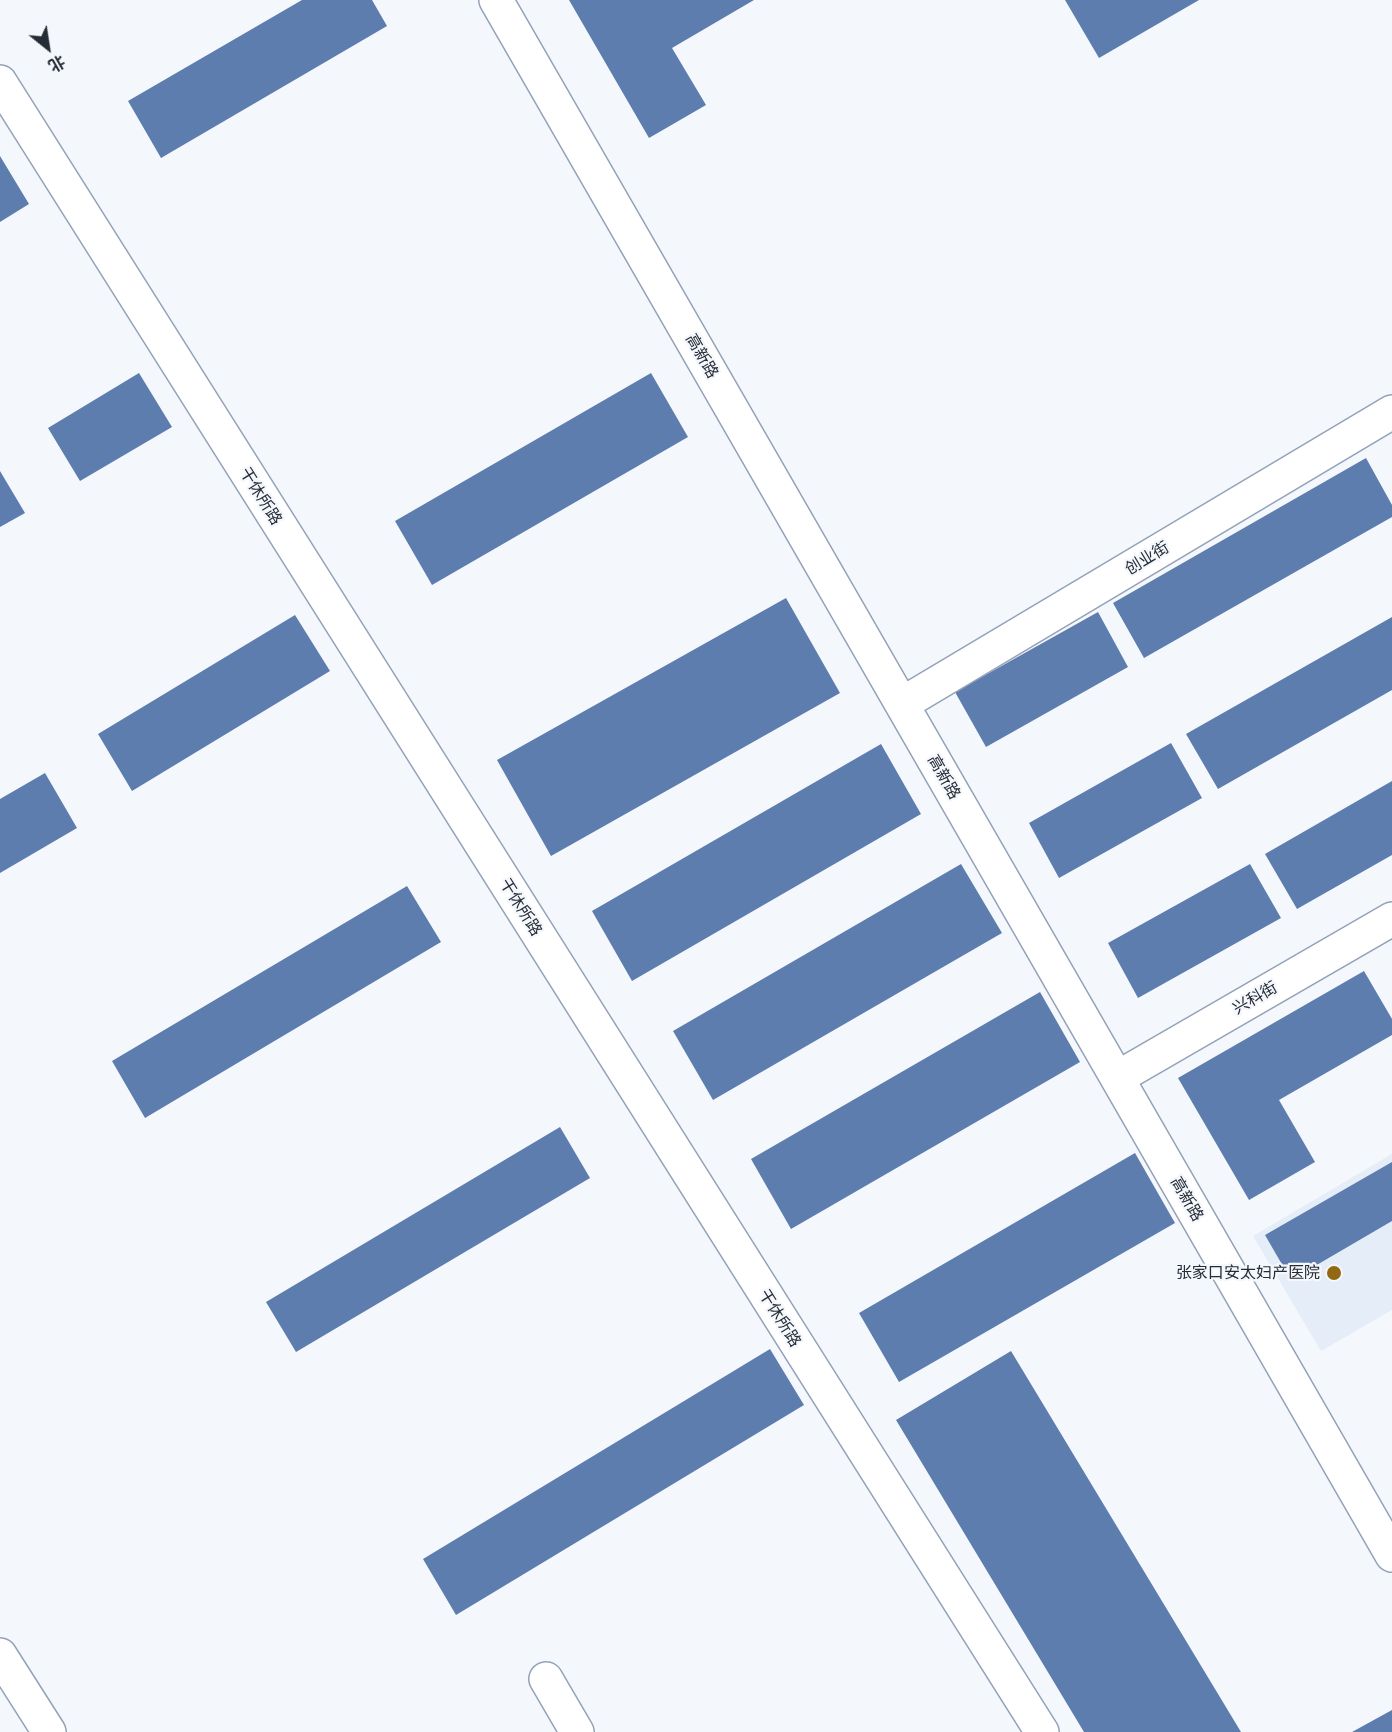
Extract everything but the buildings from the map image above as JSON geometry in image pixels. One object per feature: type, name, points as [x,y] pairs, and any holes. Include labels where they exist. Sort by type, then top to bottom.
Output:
[{"type":"street","name":"高新路","points":[[496,0],[1392,1555]]},
{"type":"street","name":"干休所路","points":[[0,82],[1042,1732]]},
{"type":"street","name":"创业街","points":[[902,704],[1392,412]]},
{"type":"street","name":"兴科街","points":[[1117,1078],[1392,919]]},
{"type":"street","points":[[0,1655],[49,1732]]},
{"type":"street","points":[[546,1679],[577,1732]]},
{"type":"shaded area","name":"张家口安太妇产医院","points":[[1392,1154],[1392,1310],[1321,1351],[1253,1236]]},
{"type":"place","name":"张家口安太妇产医院","points":[[1334,1273]]}]
